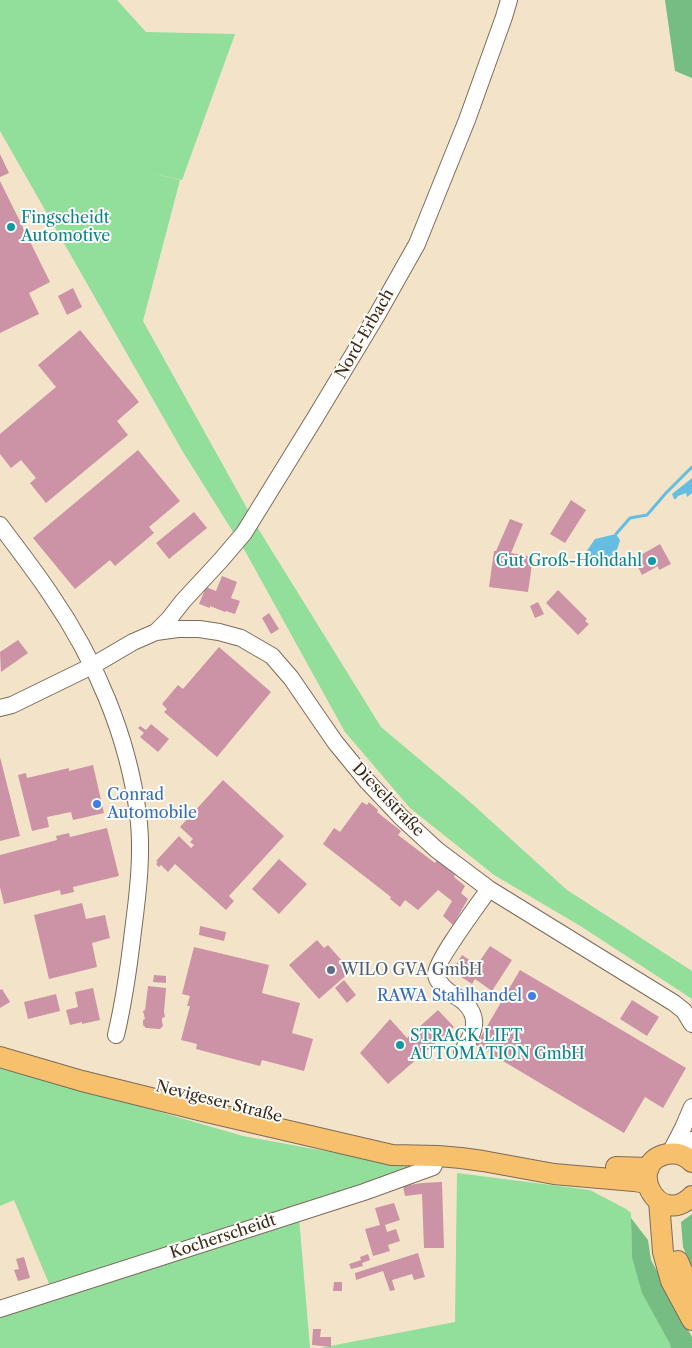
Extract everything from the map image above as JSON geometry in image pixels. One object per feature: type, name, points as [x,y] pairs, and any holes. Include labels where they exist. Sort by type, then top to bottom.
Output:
[{"type":"main road","name":"Nevigeser Straße","points":[[0,1046],[316,1127],[393,1142],[438,1156]]},
{"type":"main road","name":"Nevigeser Straße","points":[[0,1058],[82,1081],[314,1138],[392,1155],[438,1156],[483,1161],[554,1162],[638,1168],[648,1176]]},
{"type":"main road","points":[[685,1153],[658,1158],[648,1176],[651,1194],[659,1201],[670,1205],[686,1200]]},
{"type":"main road","points":[[686,1200],[671,1222],[674,1250],[684,1275],[690,1306]]},
{"type":"main road","points":[[659,1201],[662,1252],[671,1281],[690,1306]]},
{"type":"street","name":"Nord-Erbach","points":[[156,632],[244,533],[378,315],[417,244],[467,120],[509,0]]},
{"type":"street","points":[[0,524],[52,596],[76,634],[110,706],[132,778],[138,815],[140,850],[137,906],[124,997],[116,1035]]},
{"type":"street","name":"Dieselstraße","points":[[0,708],[92,666],[133,642],[156,632],[199,629],[241,638],[272,656],[291,678],[335,742],[366,780],[401,817],[437,850],[489,889],[674,1003],[684,1011],[692,1024]]},
{"type":"street","points":[[462,1052],[470,1040],[475,1025],[473,1014],[465,1004],[442,987],[435,974],[452,943],[489,889]]},
{"type":"street","points":[[685,1153],[683,1128],[692,1107]]},
{"type":"street","name":"Kocherscheidt","points":[[0,1309],[364,1192],[433,1167],[438,1156]]},
{"type":"green space","points":[[0,0],[117,0],[146,32],[235,34],[182,180],[146,172],[180,180],[143,321],[259,530],[381,727],[469,801],[567,890],[692,971],[692,999],[582,927],[494,875],[410,808],[345,732],[245,551],[183,452],[0,131]]},
{"type":"green space","points":[[665,0],[692,0],[692,78],[675,71]]},
{"type":"green space","points":[[0,1064],[243,1136],[423,1169],[299,1217],[310,1348],[0,1348],[0,1316],[55,1298],[14,1200],[0,1206]]},
{"type":"green space","points":[[457,1173],[590,1190],[631,1213],[632,1257],[671,1348],[320,1348],[455,1322]]},
{"type":"green space","points":[[692,1214],[692,1268],[683,1247],[681,1222]]},
{"type":"green space","points":[[631,1218],[648,1240],[651,1260],[692,1337],[692,1348],[671,1348],[642,1293],[632,1257]]},
{"type":"water","points":[[692,478],[692,493],[687,497],[686,493],[674,499],[672,494]]},
{"type":"water","points":[[616,534],[620,540],[614,556],[607,561],[589,562],[584,555],[595,539]]},
{"type":"building","name":"Fingscheidt Automotive","points":[[0,154],[9,173],[0,177]]},
{"type":"building","name":"Fingscheidt Automotive","points":[[0,181],[50,282],[29,293],[39,314],[0,333]]},
{"type":"building","points":[[73,288],[82,307],[67,315],[58,296]]},
{"type":"building","points":[[80,330],[139,402],[117,421],[128,435],[46,503],[30,483],[36,478],[21,460],[11,468],[0,454],[0,434],[56,387],[38,365]]},
{"type":"building","points":[[138,450],[180,501],[149,527],[154,533],[115,566],[110,560],[75,589],[33,538]]},
{"type":"building","points":[[571,500],[586,510],[565,543],[550,534]]},
{"type":"building","points":[[194,512],[207,528],[169,559],[156,543]]},
{"type":"building","points":[[510,519],[523,524],[511,553],[533,557],[528,592],[489,587],[494,551],[496,551]]},
{"type":"building","name":"Gut Groß-Hohdahl","points":[[660,544],[671,564],[659,570],[658,566],[642,575],[634,559]]},
{"type":"building","points":[[222,576],[237,582],[231,598],[240,601],[235,614],[199,604],[206,587],[216,591]]},
{"type":"building","points":[[558,590],[587,619],[585,621],[589,624],[578,635],[546,603]]},
{"type":"building","points":[[538,602],[544,614],[535,618],[530,606]]},
{"type":"building","points":[[269,613],[279,629],[271,634],[262,618]]},
{"type":"building","points":[[18,640],[28,653],[1,672],[0,652]]},
{"type":"building","points":[[219,647],[271,692],[217,757],[164,712],[167,709],[162,704],[178,685],[183,689]]},
{"type":"building","points":[[151,724],[169,739],[158,752],[140,737],[144,733],[138,728],[140,726],[146,730]]},
{"type":"building","points":[[0,757],[20,836],[0,841]]},
{"type":"building","points":[[93,765],[104,813],[73,820],[71,812],[47,817],[49,827],[32,831],[18,775],[26,773],[27,778],[69,768],[69,771]]},
{"type":"building","points":[[223,780],[284,836],[229,896],[234,901],[226,910],[175,864],[168,872],[161,865],[159,867],[156,864],[158,862],[156,861],[179,836],[191,848],[194,845],[190,842],[193,839],[180,827]]},
{"type":"building","points":[[362,802],[367,805],[369,802],[378,810],[377,812],[401,831],[398,835],[435,863],[437,860],[455,874],[454,877],[465,886],[461,893],[468,899],[453,925],[443,916],[452,901],[438,890],[418,910],[405,900],[400,907],[390,899],[391,897],[323,844],[334,828],[340,832]]},
{"type":"building","points":[[107,828],[119,876],[73,887],[74,892],[61,895],[60,890],[4,904],[0,887],[0,855],[57,840],[56,836],[69,833],[70,837]]},
{"type":"building","points":[[279,859],[307,884],[279,914],[252,889]]},
{"type":"building","points":[[82,903],[86,919],[105,915],[110,938],[92,943],[97,967],[49,979],[34,915]]},
{"type":"building","points":[[200,926],[226,932],[224,941],[199,935]]},
{"type":"building","points":[[317,940],[324,948],[328,945],[351,971],[319,999],[289,965]]},
{"type":"building","points":[[490,946],[512,960],[492,991],[475,979],[472,984],[452,971],[462,955],[477,965]]},
{"type":"building","points":[[194,947],[269,965],[262,993],[300,1003],[292,1033],[313,1039],[304,1071],[262,1060],[260,1066],[196,1049],[197,1044],[181,1040],[190,1006],[187,1006],[190,996],[182,994]]},
{"type":"building","points":[[520,970],[686,1068],[663,1108],[645,1097],[624,1133],[476,1045]]},
{"type":"building","points":[[154,975],[166,976],[166,983],[153,982]]},
{"type":"building","points":[[344,980],[356,995],[347,1003],[335,988]]},
{"type":"building","points":[[148,986],[166,988],[165,1017],[162,1018],[163,1026],[160,1029],[146,1028],[143,1025],[143,1020],[145,1019],[143,1011],[145,1010]]},
{"type":"building","points":[[93,988],[100,1020],[70,1025],[66,1010],[78,1007],[75,992]]},
{"type":"building","points":[[2,989],[10,1002],[0,1008],[0,990]]},
{"type":"building","points":[[56,994],[60,1011],[28,1019],[24,1002]]},
{"type":"building","points":[[632,1000],[659,1017],[647,1036],[620,1019]]},
{"type":"building","name":"STRACK LIFT AUTOMATION GmbH","points":[[438,1010],[454,1027],[388,1084],[360,1053],[390,1019],[407,1038]]},
{"type":"building","points":[[442,1182],[444,1248],[424,1248],[422,1194],[405,1196],[403,1186]]},
{"type":"building","points":[[394,1203],[400,1220],[385,1225],[387,1232],[396,1229],[400,1241],[388,1245],[390,1251],[373,1256],[365,1229],[380,1225],[375,1208]]},
{"type":"building","points":[[418,1253],[425,1277],[414,1280],[412,1274],[392,1280],[395,1290],[390,1291],[383,1271],[356,1280],[355,1273]]},
{"type":"building","points":[[368,1254],[370,1260],[362,1263],[363,1266],[351,1269],[349,1264],[361,1260],[360,1257]]},
{"type":"building","points":[[24,1257],[30,1278],[18,1281],[14,1270],[19,1269],[16,1259]]},
{"type":"building","points":[[334,1282],[342,1282],[342,1291],[333,1291]]},
{"type":"building","points":[[313,1329],[321,1329],[320,1337],[331,1337],[331,1347],[312,1345]]},
{"type":"waterway","points":[[616,534],[630,518],[647,515],[692,467]]},
{"type":"place","name":"Fingscheidt Automotive","points":[[11,227]]},
{"type":"place","name":"Gut Groß-Hohdahl","points":[[652,561]]},
{"type":"place","name":"Conrad Automobile","points":[[97,804]]},
{"type":"place","name":"WILO GVA GmbH","points":[[331,970]]},
{"type":"place","name":"RAWA Stahlhandel","points":[[532,996]]},
{"type":"place","name":"STRACK LIFT AUTOMATION GmbH","points":[[400,1045]]}]
